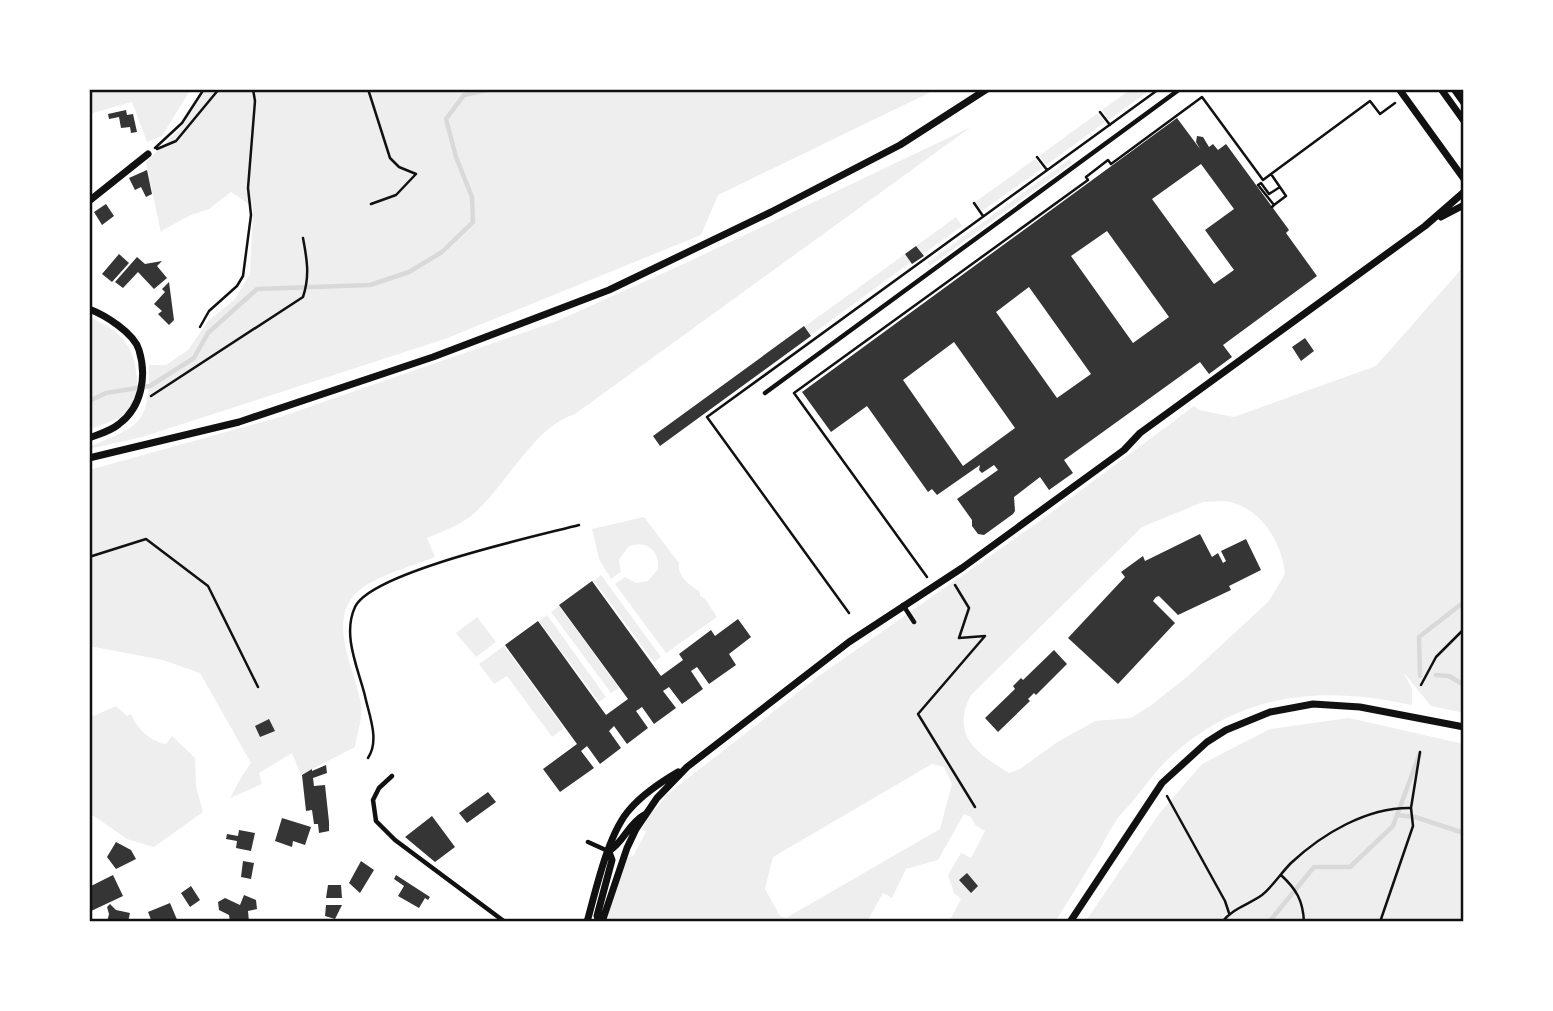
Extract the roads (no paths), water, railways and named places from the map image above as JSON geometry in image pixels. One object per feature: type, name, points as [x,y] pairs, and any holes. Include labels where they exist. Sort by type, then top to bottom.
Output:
[{"type":"street","points":[[89,458],[239,422],[433,357],[609,290],[771,212],[900,145],[987,89]]},
{"type":"street","points":[[1399,89],[1464,179]]},
{"type":"street","points":[[1441,89],[1464,121]]},
{"type":"street","points":[[1454,89],[1464,103]]},
{"type":"street","points":[[89,201],[148,154]]},
{"type":"street","points":[[587,922],[609,851],[629,810],[661,782],[687,767],[849,642],[962,568],[1082,481],[1124,450],[1140,433],[1425,226],[1464,192]]},
{"type":"street","points":[[1425,226],[1464,205]]},
{"type":"street","points":[[89,309],[103,314],[122,329],[139,348],[142,376],[141,397],[134,408],[119,425],[89,438]]},
{"type":"street","points":[[1070,922],[1162,783],[1207,742],[1226,730],[1270,712],[1313,704],[1372,709],[1464,727]]},
{"type":"street","points":[[600,922],[626,848],[657,798],[687,767]]},
{"type":"street","points":[[609,851],[619,845],[637,819],[647,813]]},
{"type":"street","points":[[600,922],[597,916],[612,860],[609,851]]},
{"type":"lane","points":[[765,393],[1180,89]]},
{"type":"lane","points":[[902,605],[914,622]]},
{"type":"lane","points":[[392,776],[379,788],[373,800],[376,821],[395,840],[505,922]]},
{"type":"lane","points":[[588,842],[609,851]]},
{"type":"waterway","points":[[89,401],[106,393],[150,386],[194,358],[208,333],[257,289],[370,285],[409,272],[442,252],[473,222],[472,197],[456,157],[446,119],[464,95],[492,89]]},
{"type":"waterway","points":[[1420,676],[1419,637],[1464,602]]},
{"type":"waterway","points":[[1436,675],[1449,676],[1464,685]]},
{"type":"waterway","points":[[1269,922],[1314,867],[1350,867],[1393,826],[1420,753]]},
{"type":"waterway","points":[[1397,815],[1415,817],[1464,833]]}]
